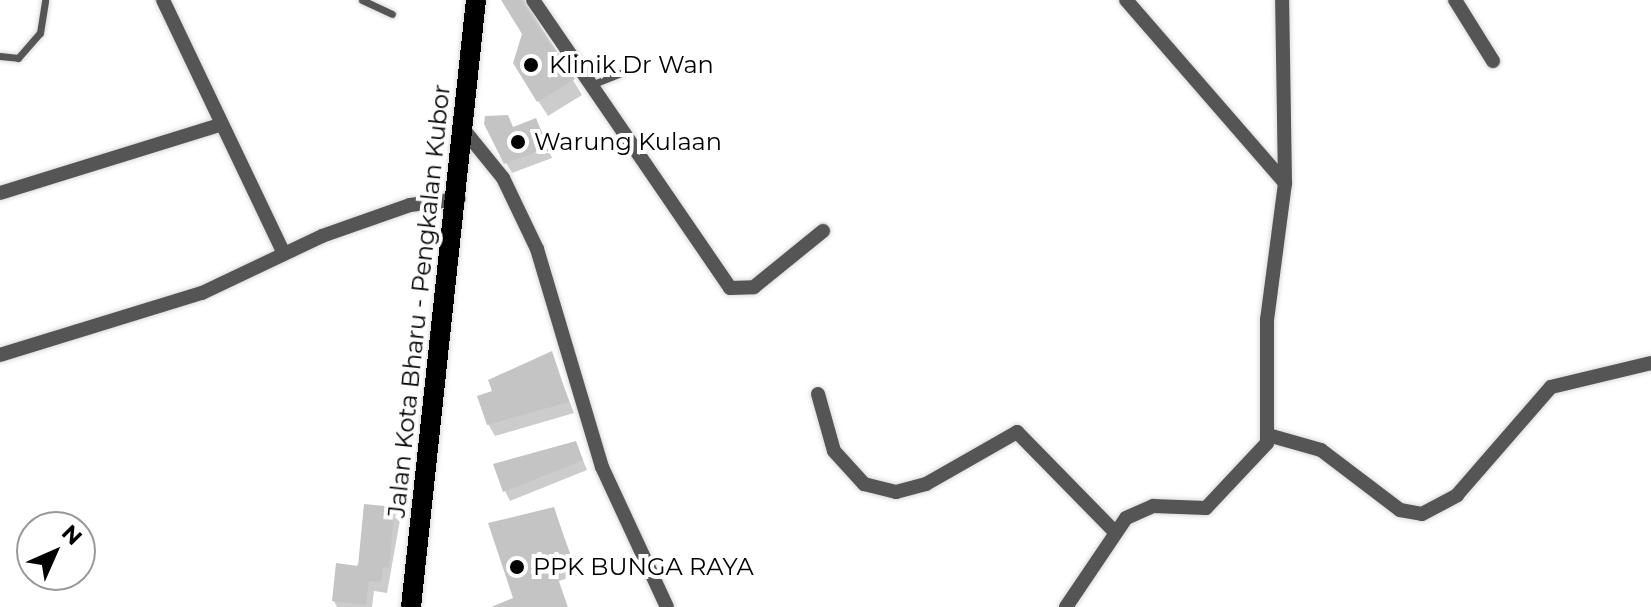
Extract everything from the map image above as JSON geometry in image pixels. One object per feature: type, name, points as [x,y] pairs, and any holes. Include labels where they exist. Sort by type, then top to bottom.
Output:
[{"type":"main road","name":"Jalan Kota Bharu - Pengkalan Kubor","points":[[411,607],[459,199],[476,0]]},
{"type":"street","points":[[163,0],[284,254]]},
{"type":"street","points":[[533,0],[596,83],[730,288],[754,287],[823,231]]},
{"type":"street","points":[[1126,0],[1285,183]]},
{"type":"street","points":[[1066,607],[1113,530],[1153,506],[1213,504],[1263,453],[1268,435],[1267,320],[1285,183],[1282,0]]},
{"type":"street","points":[[1455,0],[1493,61]]},
{"type":"street","points":[[0,193],[220,125]]},
{"type":"street","points":[[464,130],[503,178],[533,239],[602,467],[667,607]]},
{"type":"street","points":[[0,355],[202,293],[284,254],[410,205],[459,199]]},
{"type":"street","points":[[1268,435],[1321,450],[1400,510],[1422,514],[1457,495],[1551,387],[1651,363]]},
{"type":"street","points":[[818,394],[834,451],[864,484],[896,492],[926,484],[1017,432],[1113,530]]},
{"type":"lane","points":[[0,56],[18,58],[40,33],[45,0]]},
{"type":"lane","points":[[362,0],[392,14]]},
{"type":"lane","points":[[596,83],[621,73]]},
{"type":"building","points":[[501,0],[523,0],[575,79],[537,102],[513,63],[522,34]]},
{"type":"building","name":"Warung Kulaan","points":[[508,115],[513,127],[536,118],[548,147],[504,164],[484,124],[485,116]]},
{"type":"building","points":[[552,351],[569,402],[487,425],[477,396],[492,391],[488,380]]},
{"type":"building","points":[[576,441],[583,460],[503,492],[493,464]]},
{"type":"building","points":[[364,504],[395,507],[389,568],[383,567],[381,582],[369,581],[366,605],[332,601],[336,563],[358,566]]},
{"type":"building","points":[[554,507],[573,564],[554,570],[567,607],[491,607],[513,598],[488,523]]},
{"type":"place","name":"Klinik Dr Wan","points":[[531,65]]},
{"type":"place","name":"Warung Kulaan","points":[[518,142]]},
{"type":"place","name":"PPK BUNGA RAYA","points":[[517,567]]}]
